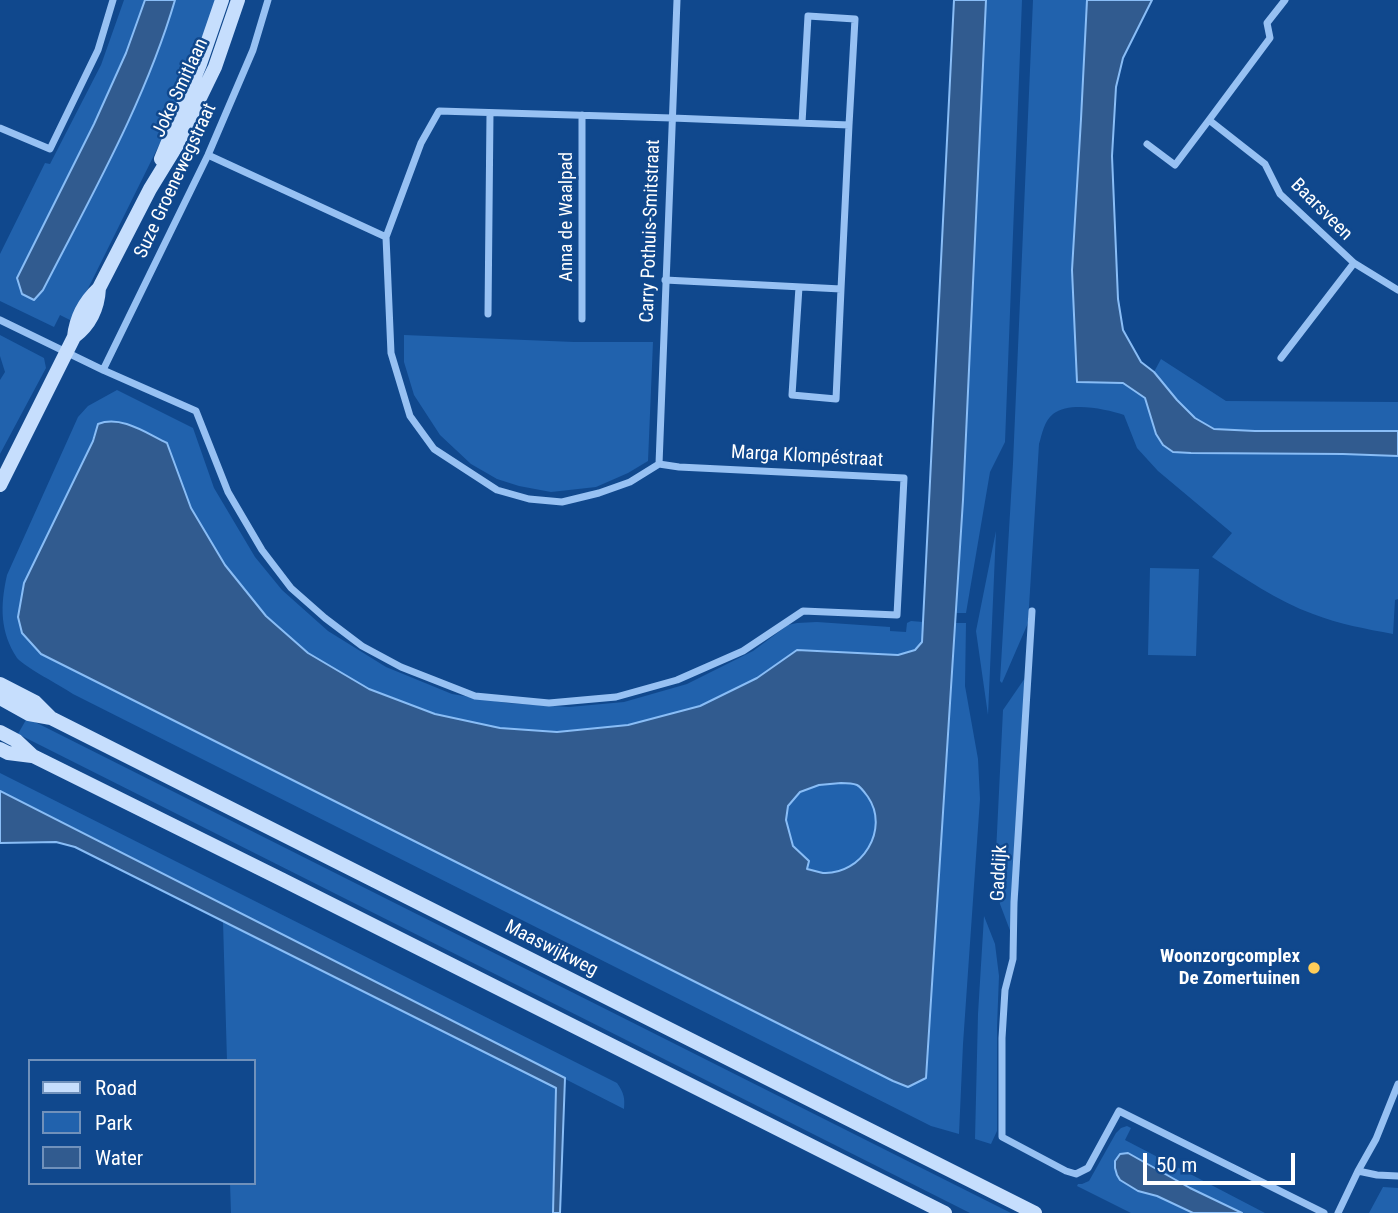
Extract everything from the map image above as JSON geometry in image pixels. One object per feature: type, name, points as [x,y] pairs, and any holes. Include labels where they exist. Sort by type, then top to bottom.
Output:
[{"type":"street","points":[[0,128],[50,149],[98,50],[113,0]]},
{"type":"street","name":"Joke Smitlaan","points":[[150,189],[200,64],[222,0]]},
{"type":"street","name":"Joke Smitlaan","points":[[0,485],[66,351],[74,337],[86,329],[99,301],[99,288],[150,189],[177,145],[215,67],[238,0]]},
{"type":"street","name":"Suze Groenewegstraat","points":[[103,370],[208,155],[253,50],[268,0]]},
{"type":"street","name":"Carry Pothuis-Smitstraat","points":[[659,464],[677,0]]},
{"type":"street","points":[[1147,144],[1175,165],[1270,38],[1267,23],[1285,0]]},
{"type":"street","points":[[799,287],[792,395],[836,399],[855,19],[808,16],[802,123]]},
{"type":"street","points":[[659,464],[630,482],[562,502],[529,499],[497,489],[434,449],[410,416],[391,353],[386,237],[421,143],[439,111],[849,125]]},
{"type":"street","points":[[488,314],[490,113]]},
{"type":"street","name":"Anna de Waalpad","points":[[582,116],[582,318]]},
{"type":"street","name":"Baarsveen","points":[[1209,120],[1265,163],[1279,194],[1354,263],[1398,289]]},
{"type":"street","points":[[208,155],[386,237]]},
{"type":"street","name":"Baarsveen","points":[[1281,358],[1354,263]]},
{"type":"street","points":[[665,280],[841,289]]},
{"type":"street","name":"Marga Klompéstraat","points":[[0,320],[196,411],[228,492],[262,550],[291,587],[325,618],[362,646],[401,667],[475,696],[550,703],[616,696],[677,680],[743,651],[803,611],[897,615],[904,478],[659,464]]},
{"type":"street","name":"Gaddijk","points":[[1032,611],[1014,902],[1013,959],[1005,990],[1002,1038],[1002,1137],[1076,1174],[1088,1168],[1119,1111],[1324,1213]]},
{"type":"street","name":"Maaswijkweg","points":[[0,684],[36,702],[51,718]]},
{"type":"street","name":"Maaswijkweg","points":[[0,698],[29,714],[51,718],[1035,1213]]},
{"type":"street","points":[[0,732],[17,741],[33,756],[945,1213]]},
{"type":"street","points":[[0,748],[33,756]]},
{"type":"street","points":[[1338,1213],[1376,1139],[1398,1084]]},
{"type":"street","points":[[1358,1171],[1398,1176]]},
{"type":"green space","points":[[124,0],[145,0],[126,53],[94,124],[17,278],[34,300],[44,290],[133,112],[163,38],[175,0],[216,0],[192,70],[164,135],[72,321],[60,315],[54,327],[0,301],[0,254],[45,163],[50,164],[101,65]]},
{"type":"green space","points":[[986,0],[1022,0],[1005,442],[990,472],[966,613],[955,613],[963,500]]},
{"type":"green space","points":[[1033,0],[1087,0],[1072,270],[1077,382],[1123,383],[1145,398],[1156,434],[1343,454],[1398,456],[1398,599],[1395,600],[1393,634],[1323,618],[1300,609],[1212,557],[1232,533],[1158,471],[1137,448],[1124,415],[1098,409],[1069,408],[1060,410],[1047,420],[1039,444],[1028,623],[1002,683],[1000,681],[1013,463]]},
{"type":"green space","points":[[0,335],[44,358],[46,368],[0,454],[0,380],[5,372],[0,356]]},
{"type":"green space","points":[[404,335],[574,342],[653,342],[648,461],[596,487],[551,492],[497,479],[471,464],[440,435],[414,395],[404,362]]},
{"type":"green space","points":[[1161,359],[1226,401],[1398,402],[1398,431],[1214,429],[1195,418],[1154,372]]},
{"type":"green space","points":[[117,390],[193,428],[214,488],[255,557],[282,590],[328,631],[386,667],[452,694],[507,703],[569,707],[624,702],[687,684],[753,651],[788,625],[817,622],[890,627],[890,631],[906,632],[907,623],[923,622],[922,642],[915,650],[898,655],[797,650],[757,678],[700,706],[628,725],[557,732],[500,728],[435,714],[369,689],[308,653],[266,616],[225,565],[191,508],[167,443],[98,424],[22,633],[41,654],[908,1087],[954,623],[966,623],[965,686],[978,759],[980,799],[959,1134],[931,1126],[73,694],[21,662],[11,648],[3,618],[7,575],[78,417],[88,406]]},
{"type":"green space","points":[[996,531],[988,715],[976,631]]},
{"type":"green space","points":[[1150,568],[1199,569],[1196,656],[1148,655]]},
{"type":"green space","points":[[1025,678],[1019,885],[1014,941],[1000,904],[995,873],[1003,710]]},
{"type":"green space","points":[[27,718],[1011,1213],[970,1213],[18,734]]},
{"type":"green space","points":[[0,773],[617,1083],[624,1096],[624,1109],[0,791]]},
{"type":"green space","points":[[819,785],[857,785],[868,797],[876,823],[874,836],[860,858],[850,866],[837,872],[823,873],[807,868],[808,861],[793,846],[785,820],[788,806],[800,792]]},
{"type":"green space","points":[[984,916],[995,944],[999,976],[997,1131],[991,1144],[975,1139]]},
{"type":"green space","points":[[223,921],[556,1088],[553,1213],[231,1213],[230,1185],[256,1185],[256,1059],[227,1059]]},
{"type":"green space","points":[[1127,1126],[1131,1128],[1125,1140],[1265,1213],[1240,1213],[1128,1153],[1120,1154],[1116,1161],[1129,1185],[1193,1213],[1131,1213],[1077,1186],[1089,1181],[1116,1133]]},
{"type":"green space","points":[[1383,1187],[1398,1188],[1398,1213],[1369,1213]]},
{"type":"water","points":[[145,0],[175,0],[163,38],[116,148],[43,290],[34,300],[22,294],[17,278],[94,124],[126,53]]},
{"type":"water","points":[[954,0],[986,0],[963,500],[926,1078],[908,1087],[893,1081],[41,654],[22,633],[18,617],[24,583],[93,441],[98,424],[116,422],[133,426],[167,443],[191,508],[225,565],[266,616],[308,653],[369,689],[435,714],[500,728],[557,732],[628,725],[700,706],[757,678],[797,650],[898,655],[915,650],[922,642]],"holes":[[[819,785],[857,785],[868,797],[874,810],[874,836],[868,848],[850,866],[837,872],[823,873],[807,869],[809,861],[793,846],[786,820],[788,806],[800,792]]]},
{"type":"water","points":[[1087,0],[1152,0],[1123,58],[1116,87],[1112,156],[1118,299],[1123,330],[1141,362],[1154,372],[1195,418],[1214,429],[1398,431],[1398,456],[1173,452],[1163,445],[1156,434],[1145,398],[1123,383],[1077,382],[1072,270]]},
{"type":"water","points":[[0,791],[565,1078],[560,1213],[553,1213],[556,1088],[75,847],[56,842],[0,843]]},
{"type":"water","points":[[1128,1153],[1242,1213],[1193,1213],[1157,1196],[1138,1191],[1120,1180],[1115,1168],[1115,1161],[1120,1154]]},
{"type":"place","name":"Woonzorgcomplex De Zomertuinen","points":[[1314,968]]}]
